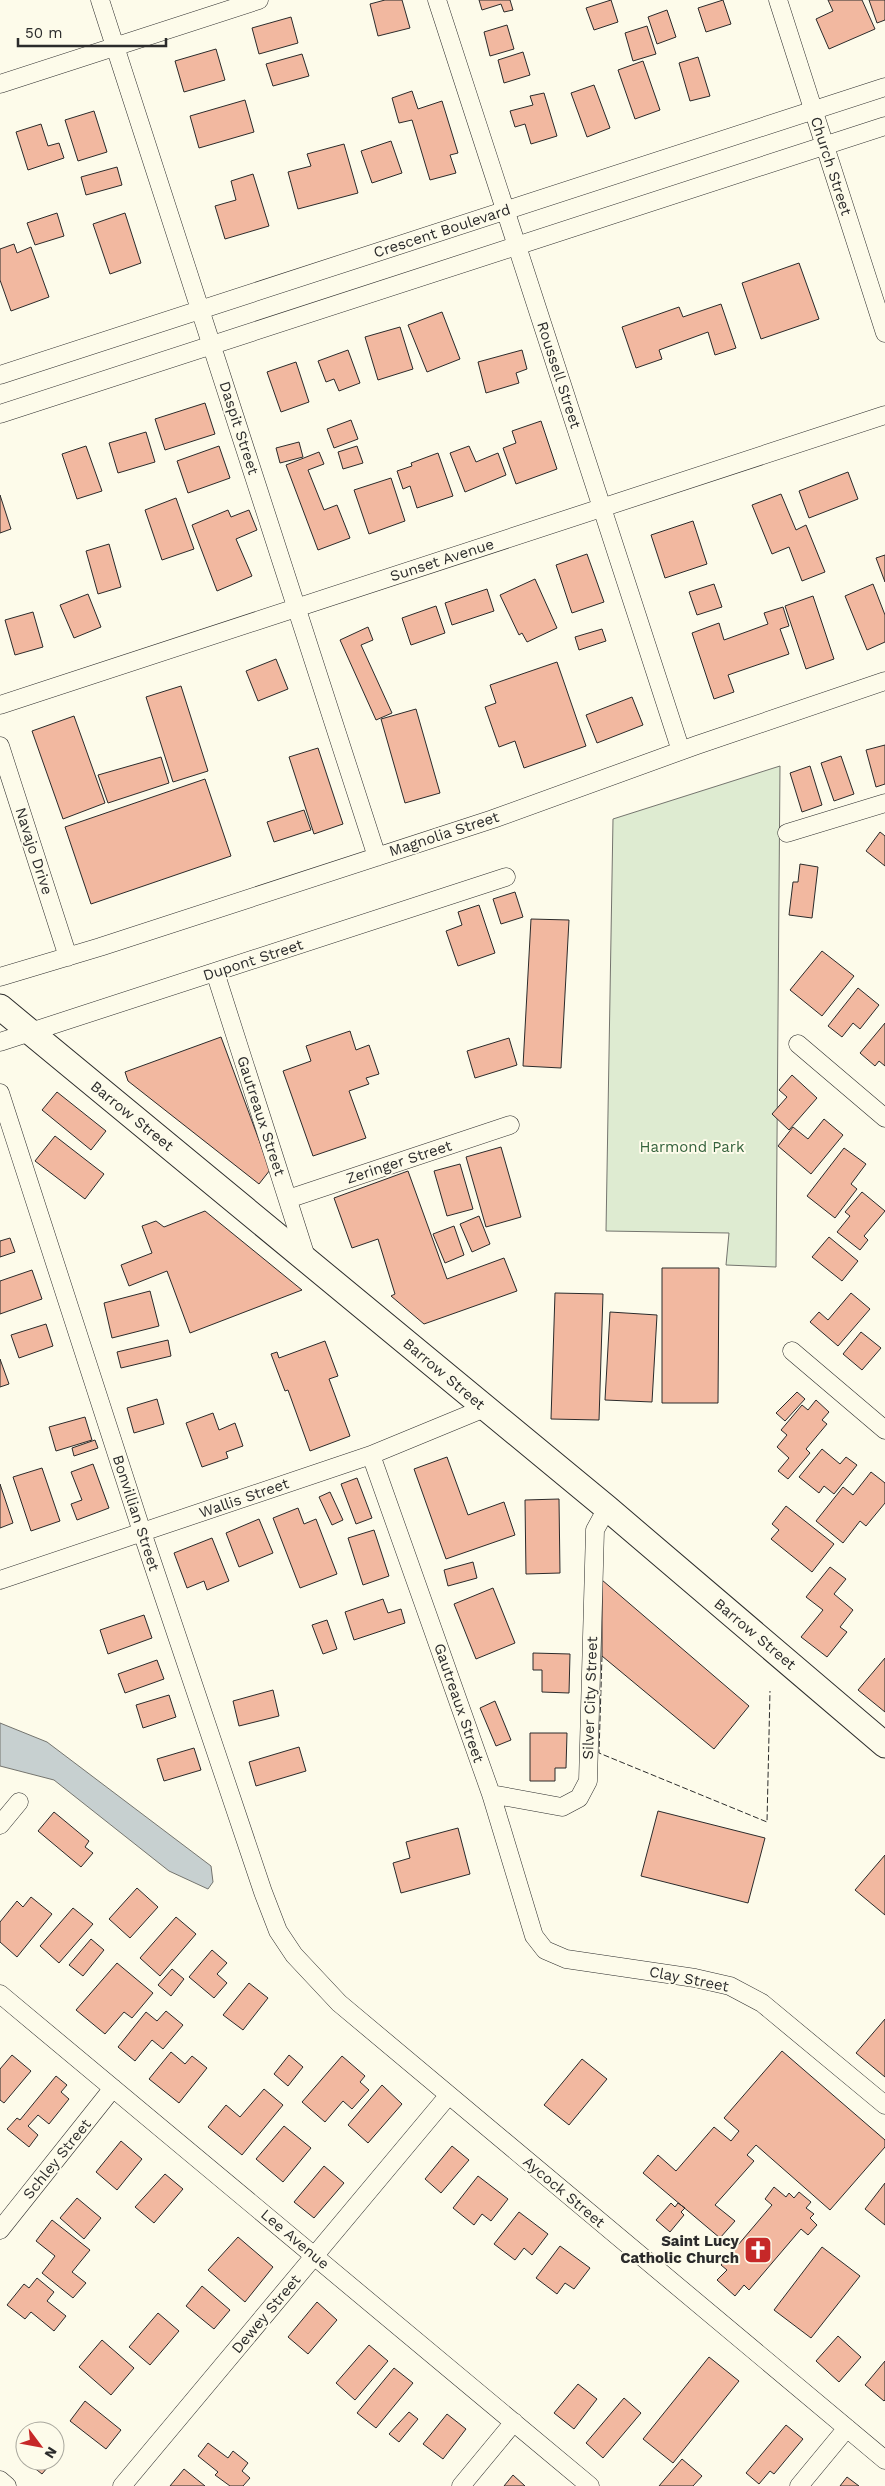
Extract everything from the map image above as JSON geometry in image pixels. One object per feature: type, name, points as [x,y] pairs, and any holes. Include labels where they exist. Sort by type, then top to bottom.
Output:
[{"type":"main road","name":"Barrow Street","points":[[0,1007],[607,1508],[885,1744]]},
{"type":"street","name":"Daspit Street","points":[[100,0],[377,857]]},
{"type":"street","points":[[0,84],[259,0]]},
{"type":"street","name":"Roussell Street","points":[[437,0],[681,751]]},
{"type":"street","name":"Church Street","points":[[778,0],[885,333]]},
{"type":"street","name":"Crescent Boulevard","points":[[0,375],[885,87]]},
{"type":"street","points":[[0,414],[885,126]]},
{"type":"street","name":"Sunset Avenue","points":[[0,705],[885,415]]},
{"type":"street","name":"Magnolia Street","points":[[0,977],[493,819],[681,751],[885,681]]},
{"type":"street","name":"Navajo Drive","points":[[0,746],[68,956]]},
{"type":"street","points":[[787,833],[885,803]]},
{"type":"street","name":"Dupont Street","points":[[0,1042],[506,877]]},
{"type":"street","name":"Gautreaux Street","points":[[215,972],[307,1260]]},
{"type":"street","points":[[798,1044],[885,1118]]},
{"type":"street","name":"Bonvillian Street","points":[[0,1093],[142,1532],[263,1892],[278,1930]]},
{"type":"street","name":"Zeringer Street","points":[[288,1199],[510,1125]]},
{"type":"street","points":[[792,1351],[885,1430]]},
{"type":"street","name":"Wallis Street","points":[[0,1580],[371,1455],[485,1408]]},
{"type":"street","name":"Gautreaux Street","points":[[371,1455],[491,1794],[527,1917],[534,1936],[545,1950]]},
{"type":"street","name":"Silver City Street","points":[[491,1794],[562,1807],[579,1798],[588,1781],[595,1530],[607,1508]]},
{"type":"street","points":[[0,1825],[19,1802]]},
{"type":"street","name":"Aycock Street","points":[[278,1930],[294,1955],[312,1977],[339,2003],[885,2460]]},
{"type":"street","name":"Clay Street","points":[[545,1950],[566,1959],[695,1978],[730,1986],[762,2003],[885,2105]]},
{"type":"street","name":"Lee Avenue","points":[[0,1994],[590,2486]]},
{"type":"street","name":"Schley Street","points":[[0,2230],[113,2088]]},
{"type":"street","name":"Dewey Street","points":[[122,2486],[448,2096]]},
{"type":"street","points":[[461,2486],[514,2422]]},
{"type":"street","points":[[799,2486],[847,2428]]},
{"type":"street","points":[[0,2480],[7,2486]]},
{"type":"green space","name":"Harmond Park","points":[[780,766],[776,1267],[726,1265],[729,1233],[606,1231],[613,819]]},
{"type":"shaded area","points":[[0,1723],[47,1742],[211,1866],[213,1882],[208,1889],[169,1871],[54,1780],[0,1766]]},
{"type":"building","points":[[385,0],[402,0],[410,28],[378,36],[370,4]]},
{"type":"building","points":[[479,0],[510,0],[513,10],[504,12],[501,4],[482,10]]},
{"type":"building","points":[[611,0],[618,22],[594,30],[586,8]]},
{"type":"building","points":[[723,0],[731,24],[706,32],[698,8]]},
{"type":"building","points":[[828,0],[862,0],[875,29],[829,49],[816,19],[833,11]]},
{"type":"building","points":[[869,0],[885,0],[885,20],[877,23]]},
{"type":"building","points":[[667,10],[676,37],[657,44],[648,17]]},
{"type":"building","points":[[291,17],[298,43],[259,54],[252,28]]},
{"type":"building","points":[[507,25],[514,49],[490,56],[484,32]]},
{"type":"building","points":[[647,26],[656,54],[633,61],[625,33]]},
{"type":"building","points":[[216,49],[225,80],[184,92],[175,61]]},
{"type":"building","points":[[523,52],[530,75],[504,83],[498,60]]},
{"type":"building","points":[[302,54],[309,76],[273,86],[266,64]]},
{"type":"building","points":[[698,57],[710,96],[690,101],[679,63]]},
{"type":"building","points":[[643,61],[660,110],[635,119],[618,70]]},
{"type":"building","points":[[594,85],[610,128],[587,137],[571,93]]},
{"type":"building","points":[[412,91],[418,109],[442,101],[458,153],[450,155],[456,173],[430,180],[412,120],[399,123],[392,98]]},
{"type":"building","points":[[544,93],[557,136],[531,144],[525,124],[515,127],[510,111],[533,105],[530,96]]},
{"type":"building","points":[[245,100],[254,132],[199,148],[190,116]]},
{"type":"building","points":[[94,111],[107,152],[78,161],[65,120]]},
{"type":"building","points":[[41,124],[48,146],[59,143],[64,158],[28,170],[16,132]]},
{"type":"building","points":[[391,141],[402,173],[372,183],[361,151]]},
{"type":"building","points":[[344,144],[358,193],[298,209],[288,172],[311,166],[307,154]]},
{"type":"building","points":[[117,167],[122,185],[86,195],[81,177]]},
{"type":"building","points":[[253,174],[269,226],[225,239],[215,206],[236,200],[231,181]]},
{"type":"building","points":[[57,213],[64,236],[35,245],[27,223]]},
{"type":"building","points":[[125,213],[141,263],[110,274],[93,224]]},
{"type":"building","points":[[14,244],[17,253],[31,247],[49,297],[11,311],[0,280],[0,249]]},
{"type":"building","points":[[799,263],[819,319],[761,339],[742,283]]},
{"type":"building","points":[[721,304],[736,348],[715,355],[708,332],[659,350],[662,359],[636,368],[622,327],[679,307],[683,317]]},
{"type":"building","points":[[442,312],[460,359],[427,372],[408,325]]},
{"type":"building","points":[[400,327],[413,369],[378,380],[365,337]]},
{"type":"building","points":[[348,350],[360,383],[339,391],[334,379],[326,382],[318,361]]},
{"type":"building","points":[[522,350],[527,369],[516,373],[519,383],[486,393],[478,362]]},
{"type":"building","points":[[296,362],[309,402],[281,412],[267,372]]},
{"type":"building","points":[[205,403],[215,434],[165,450],[155,419]]},
{"type":"building","points":[[351,420],[358,439],[334,448],[327,429]]},
{"type":"building","points":[[541,421],[557,469],[516,484],[503,448],[516,443],[512,431]]},
{"type":"building","points":[[146,432],[155,462],[118,473],[109,443]]},
{"type":"building","points":[[299,442],[303,457],[280,463],[276,448]]},
{"type":"building","points":[[86,446],[102,491],[77,499],[62,454]]},
{"type":"building","points":[[219,446],[230,478],[188,493],[177,461]]},
{"type":"building","points":[[357,446],[363,463],[343,469],[338,452]]},
{"type":"building","points":[[469,446],[476,462],[498,453],[506,475],[465,492],[450,453]]},
{"type":"building","points":[[319,452],[324,464],[308,470],[324,510],[337,505],[350,538],[318,550],[286,465]]},
{"type":"building","points":[[438,453],[453,496],[417,508],[410,486],[403,489],[397,471],[412,466],[411,463]]},
{"type":"building","points":[[848,472],[858,499],[809,518],[799,491]]},
{"type":"building","points":[[391,478],[405,521],[369,534],[354,490]]},
{"type":"building","points":[[781,494],[796,530],[806,525],[825,572],[802,581],[789,547],[772,554],[752,505]]},
{"type":"building","points":[[0,495],[11,529],[0,533]]},
{"type":"building","points":[[176,498],[194,549],[162,560],[145,510]]},
{"type":"building","points":[[228,510],[231,517],[249,510],[257,530],[236,539],[252,576],[217,591],[192,525]]},
{"type":"building","points":[[693,521],[707,564],[665,578],[651,535]]},
{"type":"building","points":[[109,544],[121,587],[98,594],[86,551]]},
{"type":"building","points":[[587,554],[604,602],[572,613],[556,565]]},
{"type":"building","points":[[885,555],[885,582],[876,558]]},
{"type":"building","points":[[535,579],[557,628],[527,642],[522,633],[519,635],[500,595]]},
{"type":"building","points":[[714,584],[722,607],[697,615],[689,592]]},
{"type":"building","points":[[873,584],[885,615],[885,642],[867,650],[845,596]]},
{"type":"building","points":[[487,589],[494,611],[452,625],[445,603]]},
{"type":"building","points":[[88,594],[101,627],[74,638],[60,605]]},
{"type":"building","points":[[813,596],[834,659],[806,669],[785,606]]},
{"type":"building","points":[[436,606],[445,633],[411,645],[402,618]]},
{"type":"building","points":[[783,607],[789,626],[780,629],[789,654],[728,675],[734,692],[714,699],[692,633],[719,623],[724,640],[768,624],[764,613]]},
{"type":"building","points":[[33,612],[43,647],[15,655],[5,620]]},
{"type":"building","points":[[368,627],[373,640],[361,645],[392,713],[376,720],[340,640]]},
{"type":"building","points":[[602,629],[606,641],[579,650],[575,637]]},
{"type":"building","points":[[276,659],[288,689],[258,701],[246,671]]},
{"type":"building","points":[[557,662],[586,746],[524,768],[515,741],[499,747],[485,707],[496,703],[490,685]]},
{"type":"building","points":[[181,686],[208,771],[173,782],[146,697]]},
{"type":"building","points":[[632,697],[643,725],[597,743],[586,715]]},
{"type":"building","points":[[416,709],[440,793],[405,803],[381,719]]},
{"type":"building","points":[[74,716],[105,803],[63,819],[32,731]]},
{"type":"building","points":[[885,745],[885,784],[876,787],[866,750]]},
{"type":"building","points":[[318,748],[343,824],[314,834],[289,757]]},
{"type":"building","points":[[841,756],[854,794],[834,801],[821,763]]},
{"type":"building","points":[[161,757],[169,783],[108,803],[98,775]]},
{"type":"building","points":[[810,766],[822,805],[802,812],[790,773]]},
{"type":"building","points":[[205,779],[231,856],[91,904],[65,827]]},
{"type":"building","points":[[304,810],[311,830],[274,842],[267,822]]},
{"type":"building","points":[[880,832],[885,836],[885,866],[866,851]]},
{"type":"building","points":[[800,864],[818,867],[812,918],[789,915],[793,882],[798,882]]},
{"type":"building","points":[[515,892],[523,917],[501,924],[493,899]]},
{"type":"building","points":[[479,905],[495,953],[458,966],[446,931],[462,925],[458,912]]},
{"type":"building","points":[[531,919],[569,920],[561,1068],[523,1066]]},
{"type":"building","points":[[822,951],[854,976],[822,1016],[790,990]]},
{"type":"building","points":[[858,988],[879,1005],[860,1029],[853,1023],[842,1037],[828,1026]]},
{"type":"building","points":[[885,1023],[885,1066],[879,1061],[875,1066],[860,1053]]},
{"type":"building","points":[[350,1031],[356,1050],[369,1045],[379,1074],[366,1078],[369,1084],[349,1091],[366,1138],[313,1156],[283,1071],[311,1061],[306,1046]]},
{"type":"building","points":[[221,1037],[270,1170],[259,1184],[128,1081],[125,1072]]},
{"type":"building","points":[[509,1038],[517,1065],[475,1078],[467,1051]]},
{"type":"building","points":[[792,1075],[817,1098],[789,1130],[772,1114],[787,1097],[779,1090]]},
{"type":"building","points":[[57,1092],[106,1131],[91,1150],[42,1110]]},
{"type":"building","points":[[824,1119],[843,1135],[811,1174],[778,1146],[793,1127],[808,1139]]},
{"type":"building","points":[[55,1136],[104,1174],[85,1199],[35,1161]]},
{"type":"building","points":[[501,1147],[521,1217],[486,1227],[466,1157]]},
{"type":"building","points":[[844,1148],[866,1164],[851,1184],[857,1189],[835,1218],[807,1196]]},
{"type":"building","points":[[460,1164],[473,1209],[447,1216],[434,1171]]},
{"type":"building","points":[[408,1171],[447,1279],[504,1258],[517,1291],[424,1324],[391,1296],[395,1294],[378,1239],[352,1248],[334,1198]]},
{"type":"building","points":[[862,1192],[885,1211],[864,1236],[868,1240],[860,1250],[837,1232],[850,1216],[845,1212]]},
{"type":"building","points":[[205,1211],[302,1290],[190,1333],[167,1271],[129,1286],[121,1265],[152,1253],[142,1226],[156,1221],[164,1227]]},
{"type":"building","points":[[479,1216],[490,1244],[472,1252],[460,1224]]},
{"type":"building","points":[[454,1226],[464,1255],[445,1263],[433,1234]]},
{"type":"building","points":[[829,1237],[858,1261],[842,1281],[812,1257]]},
{"type":"building","points":[[10,1238],[15,1252],[0,1257],[0,1241]]},
{"type":"building","points":[[662,1268],[719,1268],[718,1403],[662,1403]]},
{"type":"building","points":[[32,1270],[42,1299],[0,1314],[0,1281]]},
{"type":"building","points":[[150,1291],[159,1326],[112,1338],[104,1303]]},
{"type":"building","points":[[555,1293],[603,1294],[599,1420],[551,1419]]},
{"type":"building","points":[[851,1293],[870,1309],[838,1346],[810,1322],[819,1312],[828,1320]]},
{"type":"building","points":[[610,1312],[657,1315],[652,1402],[605,1400]]},
{"type":"building","points":[[46,1324],[53,1346],[19,1358],[11,1335]]},
{"type":"building","points":[[861,1332],[881,1348],[862,1370],[843,1354]]},
{"type":"building","points":[[168,1340],[171,1356],[121,1368],[117,1352]]},
{"type":"building","points":[[325,1341],[338,1376],[329,1379],[350,1436],[310,1451],[288,1390],[285,1391],[271,1354],[277,1352],[279,1358]]},
{"type":"building","points":[[0,1359],[9,1384],[0,1387]]},
{"type":"building","points":[[797,1392],[805,1399],[785,1421],[776,1413]]},
{"type":"building","points":[[157,1399],[164,1424],[134,1433],[127,1408]]},
{"type":"building","points":[[816,1400],[829,1412],[822,1420],[827,1424],[806,1449],[810,1453],[788,1479],[778,1471],[789,1458],[777,1447],[787,1435],[781,1430],[802,1405],[808,1410]]},
{"type":"building","points":[[213,1413],[219,1430],[235,1423],[243,1446],[226,1452],[228,1458],[202,1467],[186,1423]]},
{"type":"building","points":[[85,1417],[92,1440],[56,1451],[49,1427]]},
{"type":"building","points":[[95,1440],[98,1448],[74,1456],[72,1448]]},
{"type":"building","points":[[822,1449],[840,1464],[846,1457],[857,1465],[834,1494],[824,1486],[819,1493],[799,1477]]},
{"type":"building","points":[[447,1457],[468,1515],[504,1502],[515,1535],[446,1559],[414,1469]]},
{"type":"building","points":[[93,1464],[109,1508],[77,1520],[71,1504],[82,1500],[71,1472]]},
{"type":"building","points":[[42,1468],[60,1521],[31,1531],[13,1477]]},
{"type":"building","points":[[871,1472],[885,1483],[885,1503],[866,1526],[860,1521],[843,1543],[816,1521],[843,1487],[853,1495]]},
{"type":"building","points":[[357,1478],[372,1518],[356,1524],[341,1484]]},
{"type":"building","points":[[0,1484],[13,1523],[0,1528]]},
{"type":"building","points":[[330,1492],[343,1520],[332,1525],[319,1497]]},
{"type":"building","points":[[559,1499],[560,1573],[526,1574],[525,1500]]},
{"type":"building","points":[[786,1506],[834,1544],[812,1572],[771,1539],[779,1530],[772,1524]]},
{"type":"building","points":[[298,1508],[304,1524],[316,1519],[337,1574],[300,1588],[273,1518]]},
{"type":"building","points":[[259,1519],[273,1553],[239,1567],[226,1533]]},
{"type":"building","points":[[374,1530],[389,1576],[363,1585],[348,1538]]},
{"type":"building","points":[[212,1538],[229,1581],[207,1590],[204,1581],[187,1588],[174,1553]]},
{"type":"building","points":[[473,1562],[477,1578],[448,1586],[444,1570]]},
{"type":"building","points":[[830,1567],[846,1579],[834,1594],[853,1610],[840,1627],[847,1632],[827,1657],[801,1637],[823,1610],[806,1597]]},
{"type":"building","points":[[602,1580],[749,1706],[714,1749],[602,1656]]},
{"type":"building","points":[[493,1588],[515,1643],[476,1659],[454,1604]]},
{"type":"building","points":[[383,1599],[388,1613],[401,1609],[405,1623],[354,1640],[345,1612]]},
{"type":"building","points":[[144,1615],[152,1638],[108,1654],[100,1630]]},
{"type":"building","points":[[327,1620],[337,1649],[323,1654],[312,1625]]},
{"type":"building","points":[[533,1653],[570,1654],[569,1693],[542,1692],[542,1670],[533,1670]]},
{"type":"building","points":[[885,1658],[885,1712],[858,1690]]},
{"type":"building","points":[[157,1660],[164,1679],[125,1693],[118,1674]]},
{"type":"building","points":[[273,1690],[279,1716],[239,1726],[233,1701]]},
{"type":"building","points":[[169,1695],[176,1717],[143,1728],[136,1705]]},
{"type":"building","points":[[495,1701],[511,1740],[496,1746],[480,1708]]},
{"type":"building","points":[[530,1733],[567,1733],[566,1768],[555,1768],[555,1781],[530,1781]]},
{"type":"building","points":[[299,1747],[306,1771],[256,1786],[249,1762]]},
{"type":"building","points":[[194,1748],[201,1770],[164,1781],[157,1759]]},
{"type":"building","points":[[658,1811],[765,1838],[748,1903],[641,1876]]},
{"type":"building","points":[[54,1812],[89,1841],[85,1847],[93,1853],[81,1867],[38,1831]]},
{"type":"building","points":[[458,1828],[470,1874],[401,1893],[393,1863],[410,1858],[406,1842]]},
{"type":"building","points":[[885,1855],[885,1915],[855,1890]]},
{"type":"building","points":[[137,1888],[158,1907],[130,1938],[109,1919]]},
{"type":"building","points":[[31,1897],[52,1914],[17,1957],[0,1942],[0,1922],[17,1901],[23,1907]]},
{"type":"building","points":[[73,1908],[93,1924],[59,1963],[40,1946]]},
{"type":"building","points":[[176,1917],[196,1934],[160,1976],[140,1958]]},
{"type":"building","points":[[91,1939],[104,1950],[83,1976],[69,1965]]},
{"type":"building","points":[[212,1950],[227,1963],[217,1974],[227,1983],[214,1998],[189,1977]]},
{"type":"building","points":[[117,1963],[153,1993],[132,2018],[124,2012],[105,2034],[76,2010]]},
{"type":"building","points":[[172,1969],[184,1979],[171,1996],[158,1985]]},
{"type":"building","points":[[249,1983],[268,1998],[243,2030],[223,2015]]},
{"type":"building","points":[[166,2011],[183,2025],[163,2049],[152,2040],[135,2061],[118,2047],[146,2012],[157,2021]]},
{"type":"building","points":[[885,2019],[885,2077],[856,2053]]},
{"type":"building","points":[[782,2051],[885,2140],[885,2147],[830,2210],[756,2145],[747,2155],[754,2161],[715,2205],[735,2221],[720,2238],[643,2173],[658,2155],[676,2171],[714,2127],[731,2141],[739,2131],[724,2118]]},
{"type":"building","points":[[171,2052],[185,2064],[192,2056],[207,2068],[179,2103],[149,2079]]},
{"type":"building","points":[[12,2055],[31,2071],[4,2103],[0,2100],[0,2069]]},
{"type":"building","points":[[289,2055],[303,2067],[288,2086],[274,2074]]},
{"type":"building","points":[[342,2056],[365,2076],[360,2082],[369,2090],[352,2109],[343,2101],[325,2122],[302,2102]]},
{"type":"building","points":[[582,2059],[607,2079],[569,2125],[544,2105]]},
{"type":"building","points":[[56,2076],[67,2085],[61,2092],[69,2099],[49,2124],[38,2115],[28,2126],[38,2135],[29,2147],[7,2129],[17,2118],[20,2120]]},
{"type":"building","points":[[382,2085],[402,2104],[368,2143],[348,2125]]},
{"type":"building","points":[[264,2089],[283,2105],[242,2155],[208,2127],[226,2105],[240,2117]]},
{"type":"building","points":[[284,2126],[311,2148],[283,2182],[256,2159]]},
{"type":"building","points":[[121,2141],[142,2159],[117,2190],[96,2172]]},
{"type":"building","points":[[452,2146],[469,2160],[441,2193],[425,2179]]},
{"type":"building","points":[[324,2166],[344,2183],[314,2218],[294,2202]]},
{"type":"building","points":[[165,2174],[183,2189],[154,2223],[135,2207]]},
{"type":"building","points":[[478,2176],[508,2199],[491,2221],[482,2214],[474,2225],[453,2208]]},
{"type":"building","points":[[885,2183],[885,2225],[865,2209]]},
{"type":"building","name":"Saint Lucy Catholic Church","points":[[774,2187],[786,2197],[789,2193],[794,2198],[799,2192],[811,2202],[806,2208],[814,2214],[810,2218],[817,2225],[808,2235],[801,2229],[749,2290],[744,2285],[735,2296],[717,2280],[727,2270],[721,2265],[772,2205],[765,2199]]},
{"type":"building","points":[[77,2198],[101,2218],[84,2239],[60,2218]]},
{"type":"building","points":[[671,2203],[675,2207],[678,2203],[685,2208],[681,2212],[684,2215],[670,2232],[656,2220]]},
{"type":"building","points":[[519,2212],[548,2234],[532,2255],[524,2248],[515,2260],[494,2244]]},
{"type":"building","points":[[52,2220],[90,2250],[72,2272],[86,2283],[73,2298],[42,2273],[55,2256],[36,2241]]},
{"type":"building","points":[[238,2237],[273,2267],[245,2302],[208,2270]]},
{"type":"building","points":[[560,2246],[590,2268],[574,2289],[565,2283],[557,2294],[536,2278]]},
{"type":"building","points":[[822,2247],[860,2276],[811,2338],[774,2310]]},
{"type":"building","points":[[37,2278],[54,2292],[47,2301],[66,2316],[54,2331],[31,2312],[25,2319],[7,2305],[24,2284],[29,2288]]},
{"type":"building","points":[[202,2286],[230,2310],[214,2329],[186,2306]]},
{"type":"building","points":[[317,2302],[337,2320],[308,2354],[288,2337]]},
{"type":"building","points":[[158,2313],[179,2331],[150,2365],[129,2347]]},
{"type":"building","points":[[838,2336],[861,2357],[839,2382],[816,2361]]},
{"type":"building","points":[[102,2340],[134,2368],[111,2395],[79,2367]]},
{"type":"building","points":[[369,2345],[388,2361],[355,2400],[336,2383]]},
{"type":"building","points":[[709,2357],[739,2381],[673,2463],[643,2439]]},
{"type":"building","points":[[885,2361],[885,2400],[884,2401],[865,2385]]},
{"type":"building","points":[[394,2368],[413,2383],[376,2428],[357,2413]]},
{"type":"building","points":[[578,2384],[597,2399],[574,2429],[554,2413]]},
{"type":"building","points":[[624,2398],[641,2413],[603,2458],[586,2443]]},
{"type":"building","points":[[85,2401],[121,2430],[106,2449],[70,2421]]},
{"type":"building","points":[[409,2412],[418,2419],[399,2442],[389,2434]]},
{"type":"building","points":[[447,2414],[466,2429],[443,2459],[423,2444]]},
{"type":"building","points":[[786,2425],[803,2439],[774,2474],[770,2471],[759,2484],[746,2473]]},
{"type":"building","points":[[208,2443],[228,2458],[233,2451],[248,2463],[242,2471],[250,2478],[243,2486],[230,2486],[215,2475],[218,2472],[198,2456]]},
{"type":"building","points":[[682,2459],[702,2476],[693,2486],[659,2486]]},
{"type":"building","points":[[184,2469],[205,2486],[170,2486]]},
{"type":"building","points":[[513,2475],[525,2486],[504,2486]]},
{"type":"building","points":[[847,2477],[859,2486],[840,2486]]},
{"type":"fence","points":[[602,1656],[599,1753],[767,1822],[770,1691]]},
{"type":"place","name":"Saint Lucy Catholic Church","points":[[758,2250]]}]
